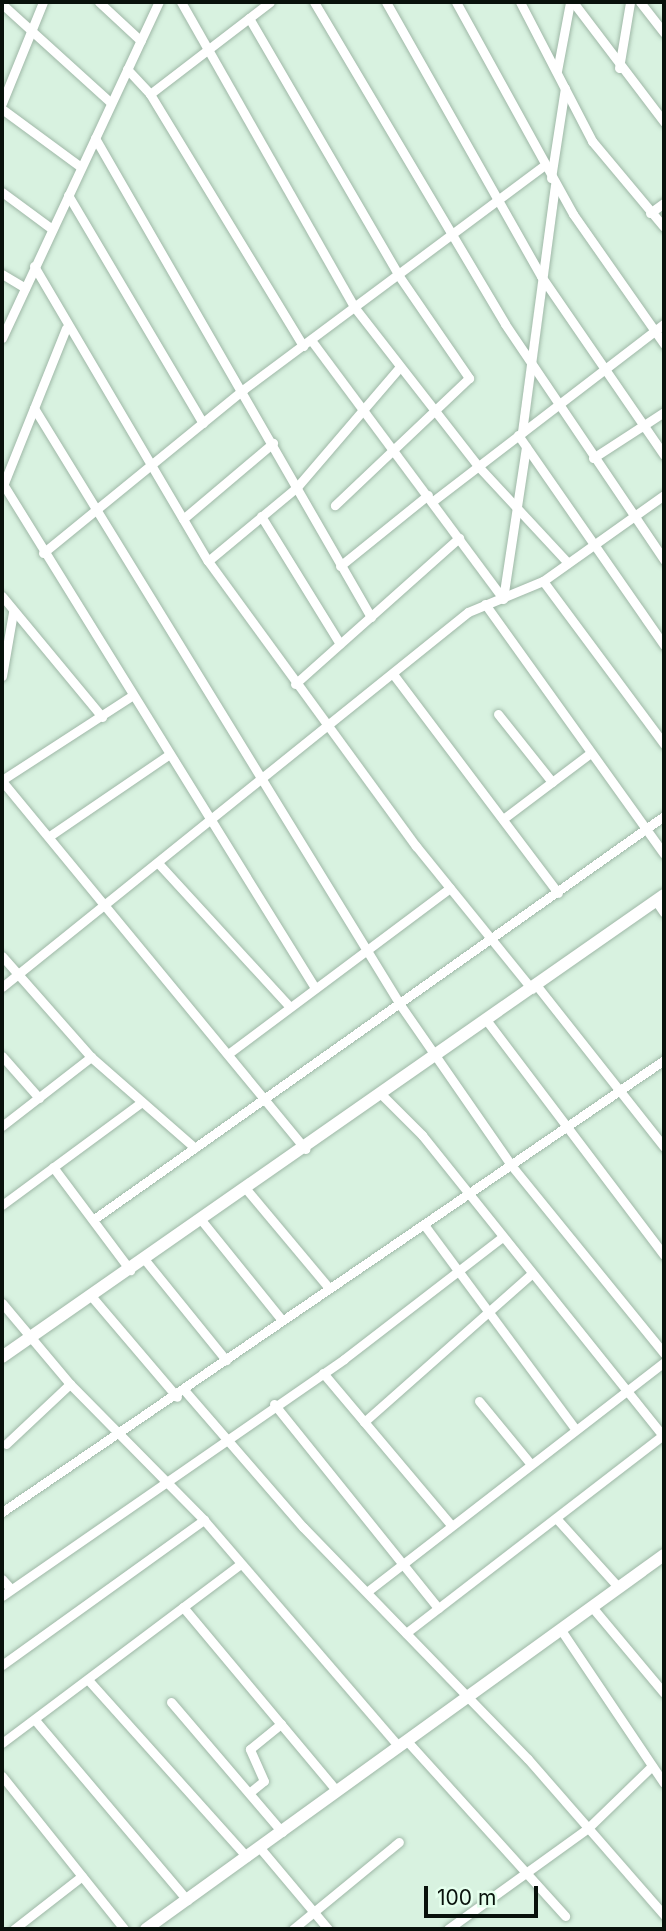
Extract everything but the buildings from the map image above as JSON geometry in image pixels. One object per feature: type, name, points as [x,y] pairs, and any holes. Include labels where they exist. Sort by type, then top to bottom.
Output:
[{"type":"street","points":[[2,103],[6,80],[43,2]]},
{"type":"street","points":[[99,2],[141,41]]},
{"type":"street","points":[[2,338],[159,2]]},
{"type":"street","points":[[181,2],[206,51],[355,308],[478,466],[515,502],[568,563]]},
{"type":"street","points":[[150,94],[270,2]]},
{"type":"street","points":[[314,2],[451,236],[527,358],[632,518],[664,560]]},
{"type":"street","points":[[386,2],[541,276],[664,455]]},
{"type":"street","points":[[456,2],[553,181],[664,344]]},
{"type":"street","points":[[520,2],[592,141],[664,227]]},
{"type":"street","points":[[557,71],[572,2]]},
{"type":"street","points":[[572,2],[619,68],[664,122]]},
{"type":"street","points":[[619,68],[630,2]]},
{"type":"street","points":[[640,2],[664,33]]},
{"type":"street","points":[[2,4],[111,103]]},
{"type":"street","points":[[249,18],[399,275],[469,378],[335,505]]},
{"type":"street","points":[[127,69],[150,94],[307,343],[389,453],[430,498],[503,599]]},
{"type":"street","points":[[565,87],[541,276],[527,358],[520,434],[526,447],[664,645]]},
{"type":"street","points":[[2,109],[81,167]]},
{"type":"street","points":[[94,138],[244,389],[340,566],[371,617]]},
{"type":"street","points":[[43,553],[244,389],[544,165]]},
{"type":"street","points":[[2,192],[52,229]]},
{"type":"street","points":[[68,195],[203,423]]},
{"type":"street","points":[[650,213],[664,203]]},
{"type":"street","points":[[34,266],[66,328],[208,561],[295,684],[450,888],[664,1147]]},
{"type":"street","points":[[2,274],[24,288]]},
{"type":"street","points":[[340,566],[430,498],[478,466],[664,324]]},
{"type":"street","points":[[66,328],[2,486],[167,757],[315,988]]},
{"type":"street","points":[[208,561],[297,487],[400,367]]},
{"type":"street","points":[[34,408],[401,1006],[511,1165],[664,1353]]},
{"type":"street","points":[[593,458],[664,412]]},
{"type":"street","points":[[183,519],[273,443]]},
{"type":"street","points":[[503,599],[515,502],[526,447]]},
{"type":"street","points":[[2,987],[15,973],[210,825],[260,780],[485,604],[543,581],[664,495]]},
{"type":"street","points":[[261,516],[340,644]]},
{"type":"street","points":[[295,684],[459,538]]},
{"type":"street","points":[[543,581],[664,744]]},
{"type":"street","points":[[2,596],[102,717]]},
{"type":"street","points":[[485,604],[588,755],[664,854]]},
{"type":"street","points":[[2,676],[13,612]]},
{"type":"street","points":[[393,674],[558,893]]},
{"type":"street","points":[[130,697],[2,780],[51,835],[305,1149]]},
{"type":"street","points":[[498,714],[552,782]]},
{"type":"street","points":[[503,819],[588,755]]},
{"type":"street","points":[[51,835],[167,757]]},
{"type":"street","points":[[94,1219],[401,1006],[664,816]]},
{"type":"street","points":[[158,863],[290,1007]]},
{"type":"street","points":[[228,1054],[450,888]]},
{"type":"street","points":[[2,1357],[247,1190],[660,898],[664,913]]},
{"type":"street","points":[[2,956],[91,1057],[139,1104],[195,1148]]},
{"type":"street","points":[[487,1021],[565,1128],[664,1255]]},
{"type":"street","points":[[2,1056],[39,1098]]},
{"type":"street","points":[[2,1126],[91,1057]]},
{"type":"street","points":[[2,1512],[181,1394],[282,1320],[425,1226],[664,1060]]},
{"type":"street","points":[[382,1095],[664,1435],[406,1633]]},
{"type":"street","points":[[2,1205],[139,1104]]},
{"type":"street","points":[[53,1167],[130,1270]]},
{"type":"street","points":[[247,1190],[329,1288]]},
{"type":"street","points":[[202,1221],[282,1320]]},
{"type":"street","points":[[425,1226],[575,1429]]},
{"type":"street","points":[[2,1596],[168,1483],[274,1404],[323,1373],[500,1239]]},
{"type":"street","points":[[145,1260],[226,1360]]},
{"type":"street","points":[[364,1422],[530,1275]]},
{"type":"street","points":[[92,1297],[181,1394],[228,1437],[664,1915]]},
{"type":"street","points":[[2,1303],[70,1384],[204,1520],[240,1564],[403,1744],[565,1916]]},
{"type":"street","points":[[368,1591],[530,1463],[664,1362]]},
{"type":"street","points":[[323,1373],[451,1525]]},
{"type":"street","points":[[6,1444],[70,1384]]},
{"type":"street","points":[[479,1401],[530,1463]]},
{"type":"street","points":[[274,1404],[438,1608]]},
{"type":"street","points":[[556,1518],[619,1588]]},
{"type":"street","points":[[2,1665],[204,1520]]},
{"type":"street","points":[[146,1929],[664,1555]]},
{"type":"street","points":[[2,1743],[90,1682],[240,1564]]},
{"type":"street","points":[[2,1579],[11,1589]]},
{"type":"street","points":[[183,1607],[337,1791]]},
{"type":"street","points":[[592,1607],[664,1693]]},
{"type":"street","points":[[561,1630],[664,1783]]},
{"type":"street","points":[[90,1682],[247,1857]]},
{"type":"street","points":[[171,1702],[282,1832]]},
{"type":"street","points":[[35,1720],[187,1900]]},
{"type":"street","points":[[249,1793],[264,1781],[250,1749],[281,1724]]},
{"type":"street","points":[[447,1929],[587,1828],[652,1766]]},
{"type":"street","points":[[2,1776],[124,1929]]},
{"type":"street","points":[[293,1929],[399,1842]]},
{"type":"street","points":[[260,1848],[328,1929]]},
{"type":"street","points":[[14,1929],[82,1877]]}]
